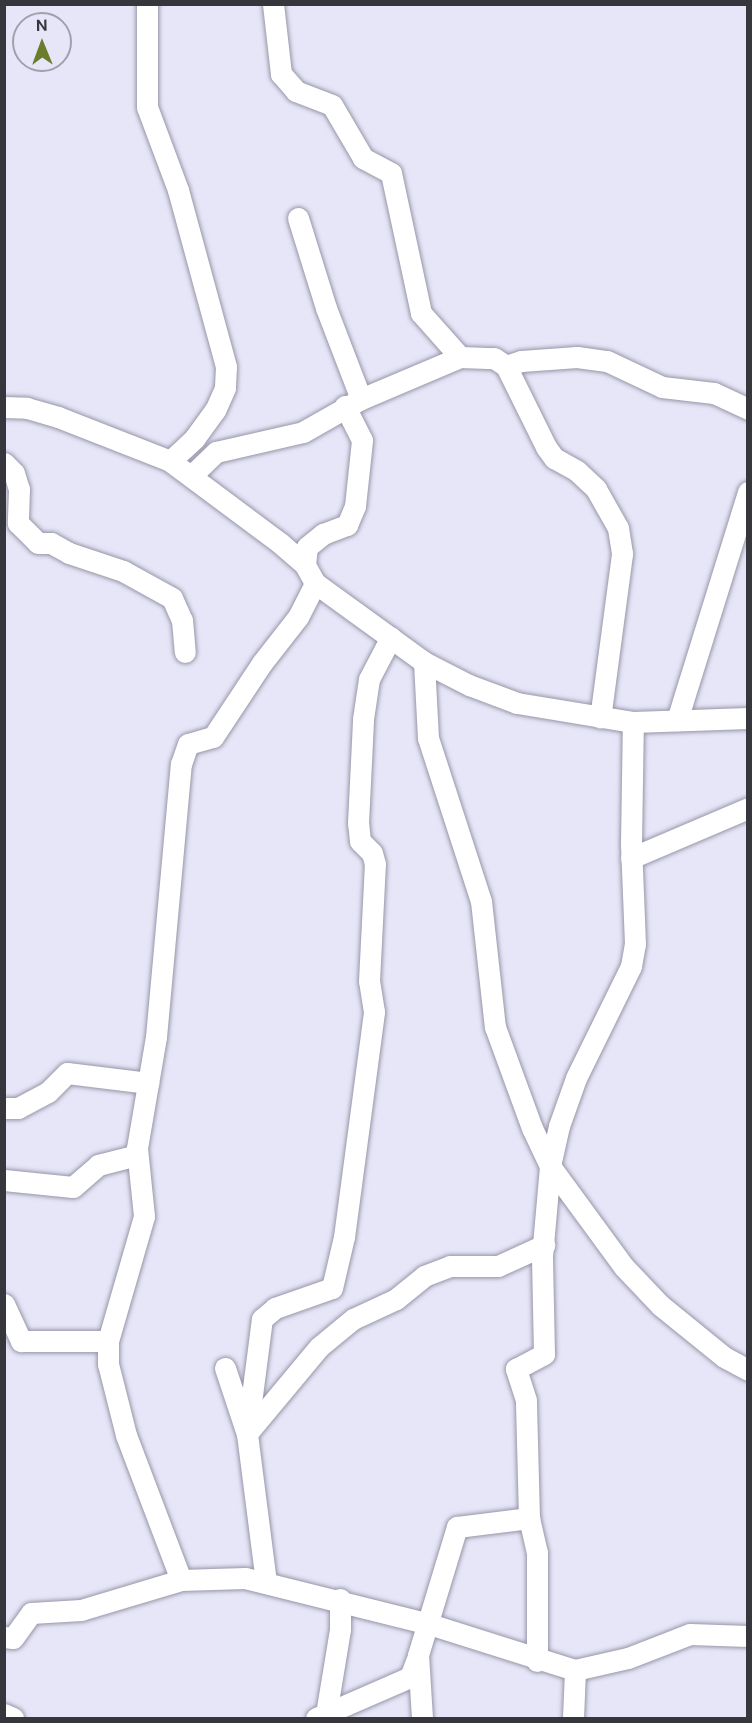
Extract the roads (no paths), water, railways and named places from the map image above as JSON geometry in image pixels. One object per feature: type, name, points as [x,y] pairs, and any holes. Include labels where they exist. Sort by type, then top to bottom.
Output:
[{"type":"street","points":[[147,4],[147,107],[178,190],[226,367],[225,388],[215,410],[195,438],[170,461]]},
{"type":"street","points":[[273,4],[281,74],[296,91],[332,105],[363,158],[390,173],[421,313],[460,357]]},
{"type":"street","points":[[181,1580],[126,1435],[108,1364],[108,1341],[141,1233],[144,1216],[137,1155],[165,944],[165,904],[176,851],[181,764],[188,744],[213,737],[262,663],[298,617],[310,574],[307,547],[322,534],[346,525],[355,506],[362,440],[326,308],[298,218]]},
{"type":"street","points":[[191,476],[216,452],[303,432],[353,403],[460,357],[494,358],[506,366],[546,447],[554,458],[577,471],[596,489],[613,514],[622,539],[618,593],[600,718]]},
{"type":"street","points":[[506,366],[521,361],[577,357],[607,361],[662,387],[714,393],[747,409]]},
{"type":"street","points":[[4,407],[27,408],[58,417],[170,461],[424,662],[517,703],[633,722],[747,718]]},
{"type":"street","points":[[4,463],[14,473],[19,489],[18,524],[38,543],[51,543],[69,554],[123,571],[172,598],[182,620],[185,652]]},
{"type":"street","points":[[677,720],[713,614],[747,492]]},
{"type":"street","points":[[247,1434],[262,1319],[275,1308],[332,1288],[344,1237],[374,1012],[369,981],[375,864],[372,853],[360,841],[358,823],[363,719],[369,679],[391,637]]},
{"type":"street","points":[[424,662],[431,746],[482,901],[495,1028],[532,1128],[550,1166],[624,1267],[660,1305],[724,1357],[747,1370]]},
{"type":"street","points":[[537,1661],[537,1552],[529,1518],[526,1400],[516,1369],[544,1354],[544,1245],[550,1166],[559,1126],[576,1078],[631,966],[635,944],[632,858],[633,722]]},
{"type":"street","points":[[632,858],[747,808]]},
{"type":"street","points":[[4,1108],[18,1108],[48,1092],[67,1073],[148,1083]]},
{"type":"street","points":[[4,1180],[73,1187],[98,1165],[137,1155]]},
{"type":"street","points":[[247,1434],[319,1347],[353,1319],[396,1299],[424,1276],[450,1266],[498,1266],[544,1245]]},
{"type":"street","points":[[4,1304],[10,1335],[21,1341],[108,1341]]},
{"type":"street","points":[[225,1368],[247,1434],[266,1583]]},
{"type":"street","points":[[321,1716],[410,1677],[426,1623],[440,1592],[448,1548],[457,1527],[529,1518]]},
{"type":"street","points":[[4,1637],[13,1638],[31,1613],[81,1611],[181,1580],[245,1578],[340,1599],[426,1623],[537,1661],[575,1670],[628,1658],[690,1634],[747,1636]]},
{"type":"street","points":[[321,1716],[340,1629],[340,1599]]},
{"type":"street","points":[[418,1655],[422,1719]]},
{"type":"street","points":[[573,1719],[575,1670]]},
{"type":"street","points":[[4,1714],[13,1719]]}]
